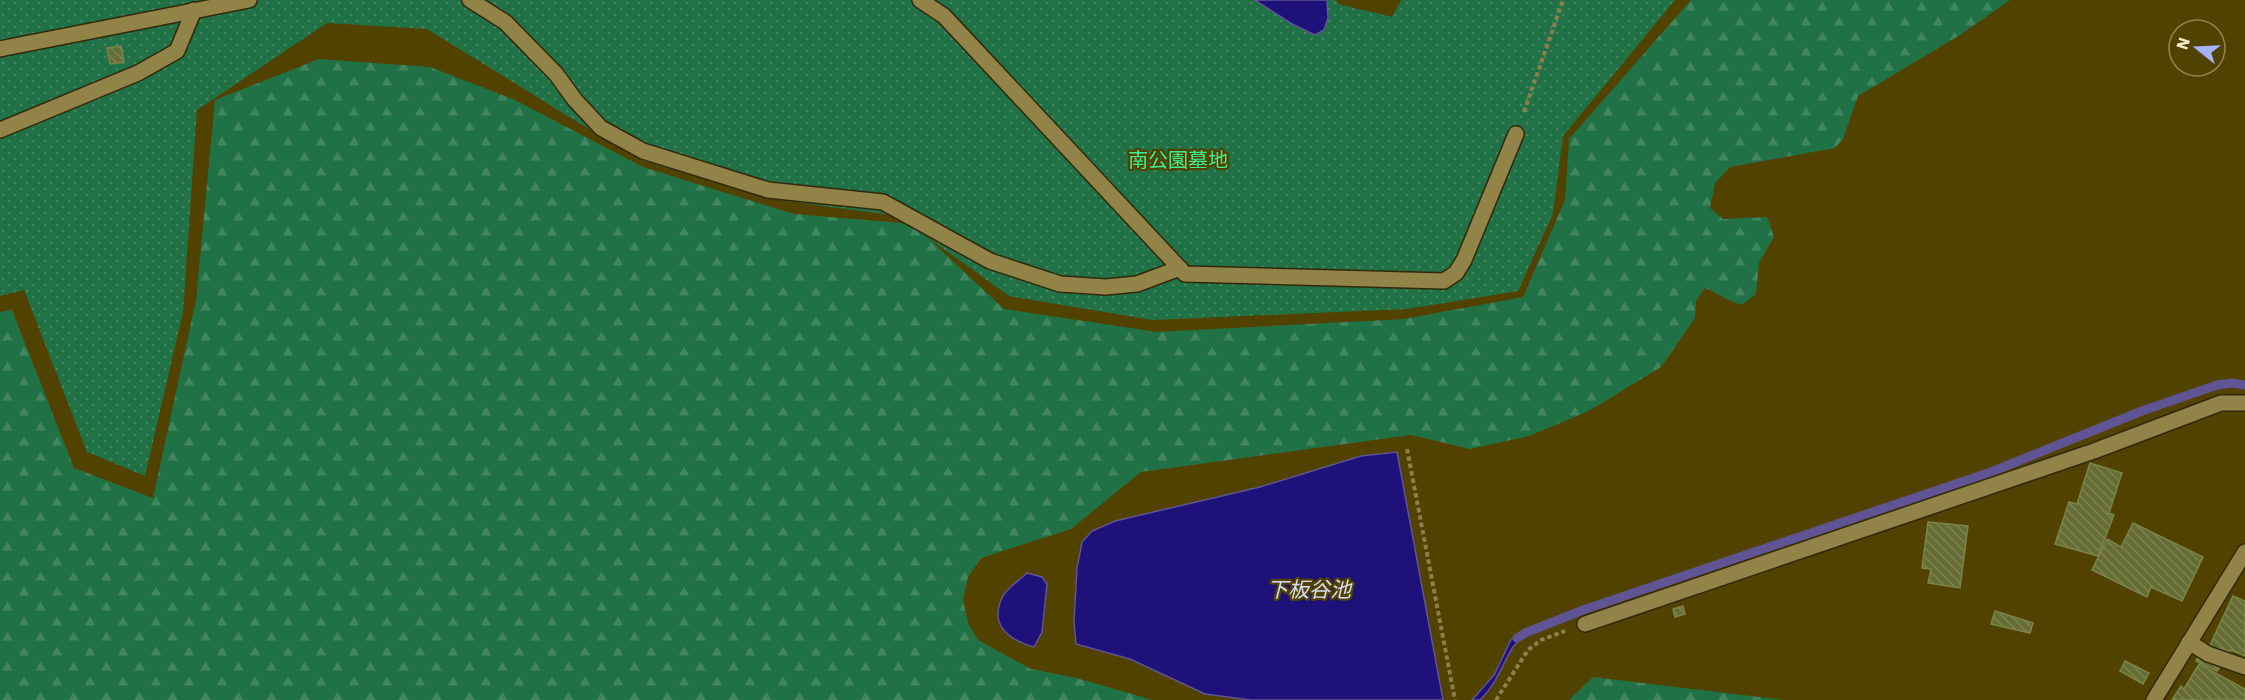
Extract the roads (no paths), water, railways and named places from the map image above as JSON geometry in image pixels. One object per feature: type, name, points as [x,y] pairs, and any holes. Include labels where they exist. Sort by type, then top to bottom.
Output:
[{"type":"street","points":[[0,49],[249,0]]},
{"type":"street","points":[[470,0],[505,22],[556,74],[575,100],[601,128],[643,152],[768,190],[883,202],[990,261],[1060,284],[1106,287],[1137,284],[1180,268]]},
{"type":"street","points":[[920,0],[944,16],[1185,274],[1444,281],[1456,273],[1464,260],[1516,134]]},
{"type":"street","points":[[941,0],[944,16]]},
{"type":"street","points":[[0,130],[138,73],[177,51],[194,10]]},
{"type":"street","points":[[1585,624],[2094,450],[2221,404],[2245,403]]},
{"type":"street","points":[[2154,700],[2245,552]]},
{"type":"street","points":[[2189,642],[2208,654],[2245,667]]},
{"type":"water","points":[[1255,0],[1327,0],[1328,18],[1324,30],[1315,35],[1292,24]]},
{"type":"water","name":"下板谷池","points":[[1397,452],[1443,700],[1251,700],[1205,694],[1130,659],[1076,644],[1074,621],[1077,568],[1082,542],[1092,531],[1115,521],[1260,487],[1361,456]]},
{"type":"water","points":[[1027,573],[1042,577],[1047,584],[1042,632],[1034,647],[1009,635],[1000,623],[998,615],[1005,593]]},
{"type":"water","points":[[1524,630],[1528,635],[1513,647],[1490,688],[1480,700],[1472,700],[1494,675],[1511,640]]},
{"type":"waterway","points":[[1517,638],[1583,610],[1991,472],[2142,411],[2217,385],[2231,383],[2245,385]]},
{"type":"park label","name":"南公園墓地","points":[[1178,159]]}]
